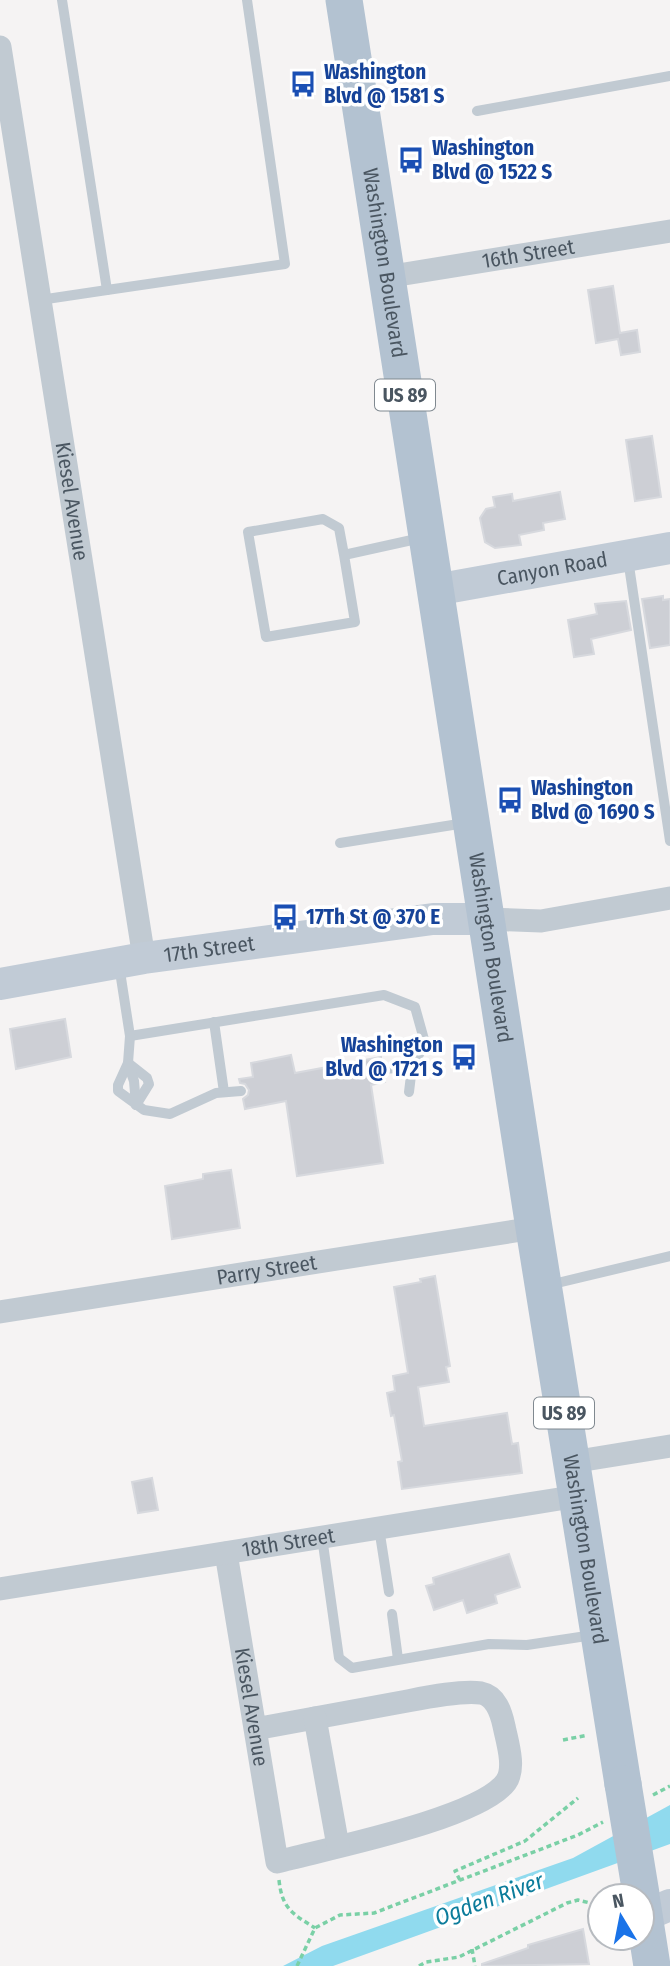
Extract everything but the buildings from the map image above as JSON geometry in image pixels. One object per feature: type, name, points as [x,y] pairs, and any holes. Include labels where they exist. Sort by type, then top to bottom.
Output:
[{"type":"main road","name":"Washington Boulevard","points":[[344,0],[543,1286],[628,1800],[644,1882]]},
{"type":"street","name":"Kiesel Avenue","points":[[0,47],[40,300],[131,960]]},
{"type":"street","name":"16th Street","points":[[386,277],[670,231]]},
{"type":"street","name":"Canyon Road","points":[[435,590],[670,548]]},
{"type":"street","name":"17th Street","points":[[0,984],[131,960],[433,919],[541,921],[670,898]]},
{"type":"street","name":"Parry Street","points":[[0,1312],[534,1228]]},
{"type":"street","name":"18th Street","points":[[0,1589],[379,1528],[575,1479],[670,1446]]},
{"type":"street","name":"Kiesel Avenue","points":[[226,1553],[277,1861]]},
{"type":"street","points":[[255,1728],[434,1696],[478,1693],[493,1699],[500,1709],[504,1728],[510,1773],[505,1783],[487,1799],[424,1823],[277,1861]]},
{"type":"street","points":[[315,1718],[338,1846]]},
{"type":"lane","points":[[62,0],[107,290]]},
{"type":"lane","points":[[40,300],[285,264],[247,0]]},
{"type":"lane","points":[[477,111],[670,76]]},
{"type":"lane","points":[[323,520],[339,528],[344,555],[355,622],[266,638],[248,532],[323,520]]},
{"type":"lane","points":[[344,555],[427,536]]},
{"type":"lane","points":[[628,556],[670,841]]},
{"type":"lane","points":[[340,843],[471,822]]},
{"type":"lane","points":[[131,960],[128,1063],[118,1091],[144,1110],[170,1114],[203,1098],[241,1091]]},
{"type":"lane","points":[[130,1036],[384,995],[415,1007],[425,1043],[412,1067],[409,1092]]},
{"type":"lane","points":[[214,1022],[224,1092]]},
{"type":"lane","points":[[128,1063],[147,1078],[149,1084],[136,1105]]},
{"type":"lane","points":[[383,1069],[412,1067]]},
{"type":"lane","points":[[543,1286],[670,1256]]},
{"type":"lane","points":[[379,1528],[389,1592]]},
{"type":"lane","points":[[321,1537],[339,1658],[352,1668],[489,1644],[527,1645],[600,1634]]},
{"type":"lane","points":[[392,1614],[398,1660]]},
{"type":"path","points":[[297,1966],[315,1928],[340,1915],[374,1913],[578,1835],[628,1800],[670,1786]]},
{"type":"path","points":[[460,1880],[455,1871],[525,1841],[578,1798]]},
{"type":"path","points":[[277,1861],[280,1896],[286,1908],[315,1928]]},
{"type":"path","points":[[419,1966],[426,1962],[459,1957],[567,1903],[578,1900],[586,1902]]},
{"type":"path","points":[[472,1949],[475,1966]]},
{"type":"water","name":"Ogden River","points":[[670,1805],[670,1844],[333,1966],[283,1966],[322,1946],[573,1858]]},
{"type":"place","name":"Washington Blvd @ 1581 S","points":[[303,84]]},
{"type":"place","name":"Washington Blvd @ 1522 S","points":[[411,160]]},
{"type":"place","name":"Washington Blvd @ 1690 S","points":[[510,800]]},
{"type":"place","name":"17Th St @ 370 E","points":[[285,917]]},
{"type":"place","name":"Washington Blvd @ 1721 S","points":[[464,1057]]}]
